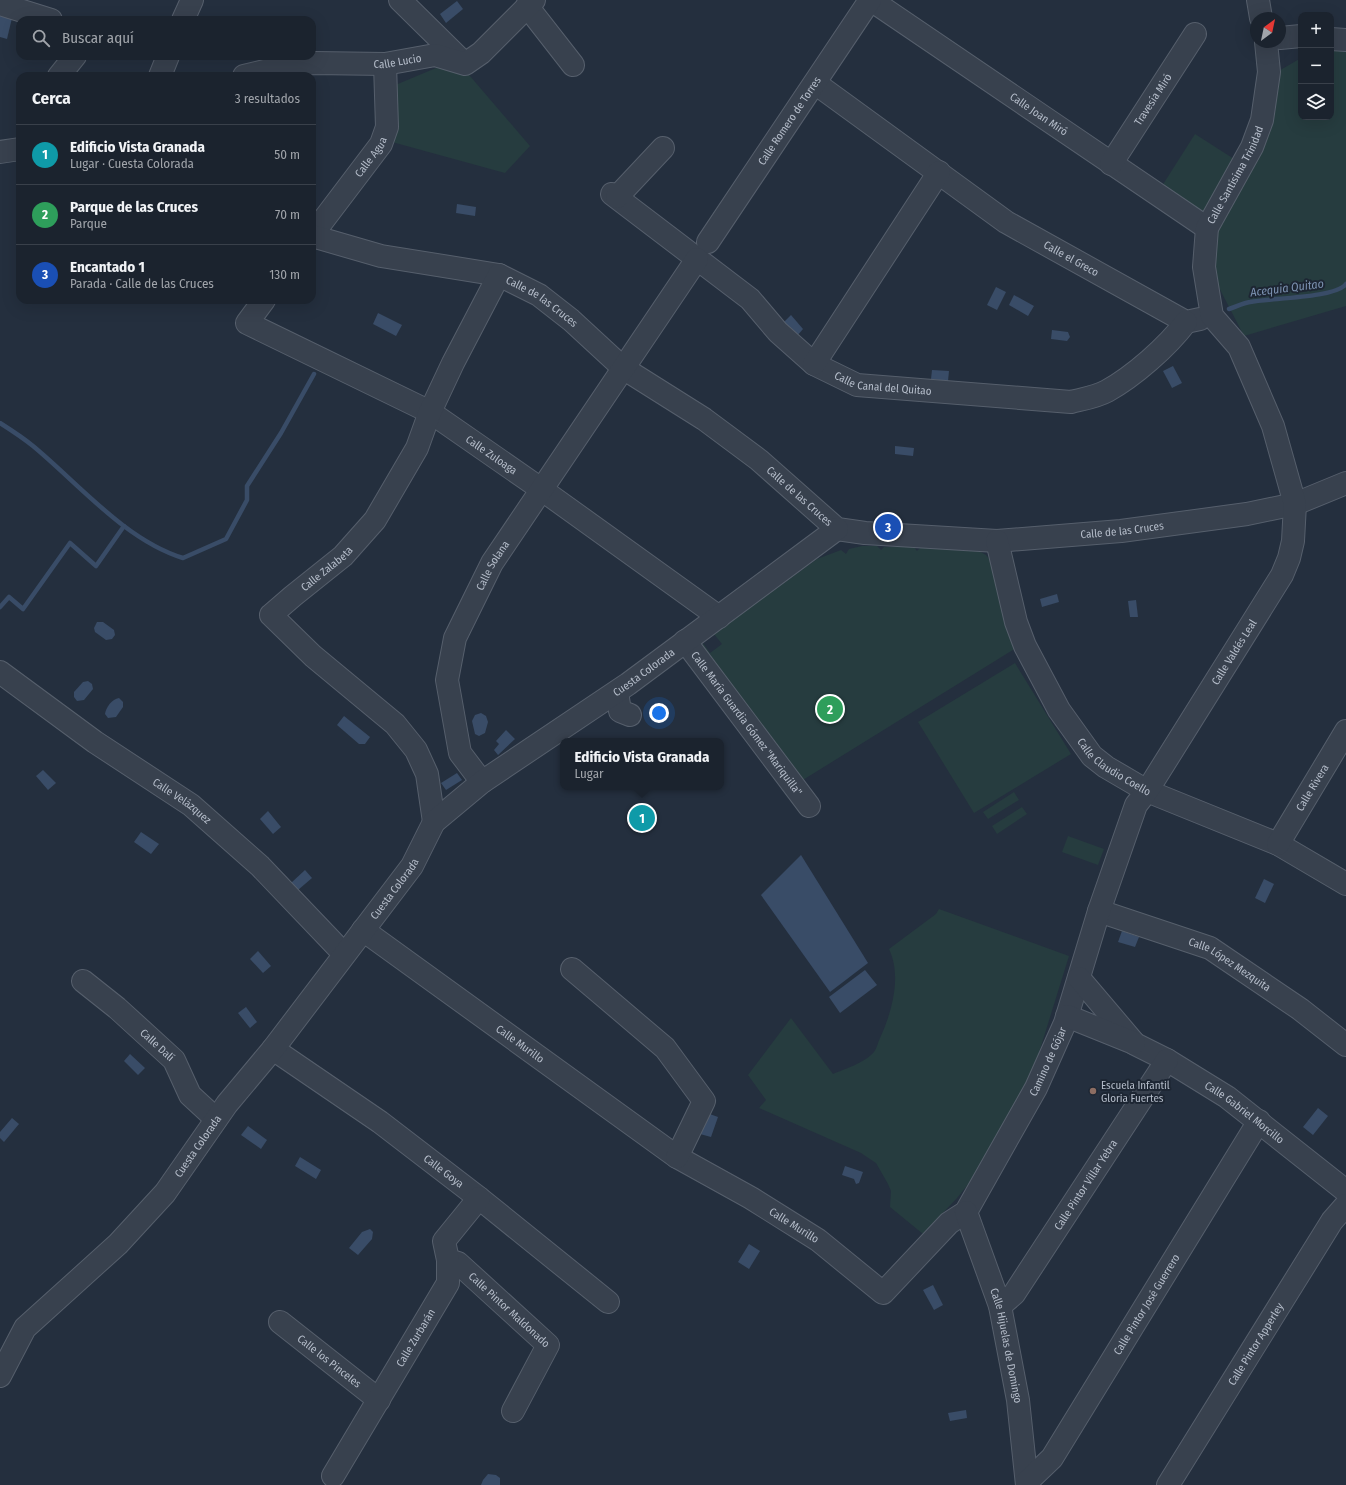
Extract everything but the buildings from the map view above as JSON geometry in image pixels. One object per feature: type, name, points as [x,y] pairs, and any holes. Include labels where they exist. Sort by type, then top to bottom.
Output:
[{"type":"street","points":[[185,16],[192,0]]},
{"type":"street","points":[[400,0],[465,64],[481,53],[530,3],[573,65]]},
{"type":"street","name":"Calle Romero de Torres","points":[[623,368],[871,0]]},
{"type":"street","name":"Calle Joan Miró","points":[[871,0],[1110,164],[1208,228]]},
{"type":"street","points":[[1258,0],[1261,12]]},
{"type":"street","points":[[0,4],[38,16]]},
{"type":"street","name":"Travesía Miró","points":[[1110,164],[1195,34]]},
{"type":"street","points":[[1286,37],[1298,36]]},
{"type":"street","points":[[1334,39],[1346,40]]},
{"type":"street","name":"Calle Santísima Trinidad","points":[[1212,316],[1204,267],[1208,228],[1252,148],[1262,120],[1269,72],[1267,48]]},
{"type":"street","name":"Calle Lucio","points":[[260,72],[314,62],[385,64],[435,55],[465,64]]},
{"type":"street","points":[[62,72],[72,60]]},
{"type":"street","points":[[162,72],[166,60]]},
{"type":"street","name":"Calle Agua","points":[[316,231],[381,144],[387,127],[385,64]]},
{"type":"street","name":"Calle el Greco","points":[[815,83],[1006,222],[1186,322]]},
{"type":"street","name":"Calle Canal del Quitao","points":[[663,148],[615,196],[703,250],[778,332],[814,364],[856,385],[1071,402],[1106,392],[1135,371],[1178,332],[1186,322]]},
{"type":"street","points":[[0,152],[16,150]]},
{"type":"street","points":[[814,364],[939,172]]},
{"type":"street","name":"Calle de las Cruces","points":[[316,237],[381,256],[499,275],[539,295],[571,320],[623,368],[704,420],[759,460],[837,529],[865,533],[997,542],[1121,531],[1247,514],[1296,504],[1346,483]]},
{"type":"street","name":"Calle Zalabeta","points":[[434,822],[427,774],[416,750],[395,724],[313,656],[271,615],[343,556],[375,520],[418,448],[430,412],[453,363],[499,275]]},
{"type":"street","name":"Calle Zuloaga","points":[[261,304],[247,323],[430,412],[541,489],[719,617]]},
{"type":"street","points":[[1186,322],[1212,316],[1239,347],[1273,426],[1296,504]]},
{"type":"street","name":"Calle Solana","points":[[482,782],[460,753],[447,680],[455,638],[492,562],[623,368]]},
{"type":"street","name":"Calle Valdés Leal","points":[[1147,791],[1282,575],[1289,558],[1293,541],[1296,504]]},
{"type":"street","name":"Cuesta Colorada","points":[[0,1376],[25,1328],[118,1244],[160,1199],[227,1104],[273,1049],[412,866],[434,822],[482,782],[617,692],[837,529]]},
{"type":"street","name":"Calle Claudio Coello","points":[[997,542],[1016,622],[1025,646],[1059,710],[1092,756],[1147,791],[1278,844],[1346,884]]},
{"type":"street","name":"Calle María Guardia Gómez \"Mariquilla\"","points":[[685,642],[809,806]]},
{"type":"street","name":"Calle Velázquez","points":[[0,672],[96,742],[191,806],[260,866],[344,954]]},
{"type":"street","points":[[617,692],[620,711],[630,715]]},
{"type":"street","name":"Calle Rivera","points":[[1278,844],[1346,731]]},
{"type":"street","name":"Camino de Gójar","points":[[883,1293],[949,1223],[966,1212],[1036,1088],[1067,1016],[1099,911],[1136,805],[1147,791]]},
{"type":"street","name":"Calle López Mezquita","points":[[1099,911],[1210,948],[1300,1009],[1346,1045]]},
{"type":"street","name":"Calle Murillo","points":[[363,930],[677,1157],[751,1198],[818,1240],[883,1293]]},
{"type":"street","points":[[572,969],[665,1048],[704,1101],[677,1157]]},
{"type":"street","name":"Calle Gabriel Morcillo","points":[[1079,978],[1107,1024],[1135,1044],[1167,1060],[1226,1097],[1259,1121],[1346,1191]]},
{"type":"street","name":"Calle Dalí","points":[[83,981],[117,1008],[174,1060],[190,1095],[216,1119]]},
{"type":"street","name":"Calle Gabriel Morcillo","points":[[1067,1016],[1107,1024]]},
{"type":"street","name":"Calle Goya","points":[[273,1049],[380,1122],[608,1302]]},
{"type":"street","name":"Calle Pintor Villar Yebra","points":[[1000,1306],[1014,1294],[1167,1060]]},
{"type":"street","name":"Calle Pintor José Guerrero","points":[[1027,1483],[1052,1458],[1259,1121]]},
{"type":"street","name":"Calle Zurbarán","points":[[333,1476],[448,1283],[448,1260],[444,1242],[478,1198]]},
{"type":"street","name":"Calle Pintor Apperley","points":[[1168,1485],[1332,1221],[1346,1205]]},
{"type":"street","name":"Calle Hijuelas de Domingo","points":[[966,1212],[1000,1306],[1018,1400],[1027,1483]]},
{"type":"street","name":"Calle Pintor Maldonado","points":[[448,1260],[458,1262],[548,1345],[513,1411]]},
{"type":"street","name":"Calle los Pinceles","points":[[280,1322],[379,1400]]},
{"type":"green space","points":[[1346,49],[1346,306],[1244,336],[1212,274],[1219,224],[1262,151],[1275,112],[1277,72],[1298,60],[1298,120],[1334,120],[1334,50]]},
{"type":"green space","points":[[436,68],[464,69],[530,146],[505,173],[392,142],[393,86]]},
{"type":"green space","points":[[1195,134],[1234,159],[1203,213],[1162,186]]},
{"type":"green space","points":[[862,546],[877,546],[881,550],[884,547],[914,547],[917,551],[921,547],[977,550],[986,555],[992,562],[1004,621],[1016,648],[798,783],[703,649],[703,643],[710,653],[722,644],[714,634],[817,559],[841,550],[846,554],[849,549]]},
{"type":"green space","points":[[1015,663],[1071,754],[974,813],[918,722]]},
{"type":"green space","points":[[1014,792],[1019,800],[988,819],[983,812]]},
{"type":"green space","points":[[1022,807],[1027,814],[997,834],[992,826]]},
{"type":"green space","points":[[1068,836],[1104,849],[1098,865],[1062,852]]},
{"type":"green space","points":[[939,909],[1069,956],[1028,1088],[970,1182],[923,1234],[890,1207],[891,1191],[876,1163],[861,1153],[759,1108],[766,1100],[748,1075],[791,1018],[833,1074],[855,1065],[870,1056],[876,1049],[892,1006],[895,971],[889,949],[936,914]]},
{"type":"water","points":[[457,1],[463,9],[446,23],[440,14]]},
{"type":"water","points":[[0,16],[12,18],[7,39],[0,37]]},
{"type":"water","points":[[457,204],[476,207],[475,216],[456,213]]},
{"type":"water","points":[[996,287],[1006,292],[997,310],[987,305]]},
{"type":"water","points":[[1014,295],[1034,306],[1028,316],[1009,305]]},
{"type":"water","points":[[378,313],[402,325],[396,336],[373,324]]},
{"type":"water","points":[[791,315],[803,329],[797,336],[784,322]]},
{"type":"water","points":[[1052,330],[1068,332],[1070,337],[1067,341],[1051,339]]},
{"type":"water","points":[[1173,366],[1182,383],[1172,388],[1163,371]]},
{"type":"water","points":[[932,370],[949,371],[948,381],[931,379]]},
{"type":"water","points":[[895,446],[914,448],[913,456],[895,454]]},
{"type":"water","points":[[1057,594],[1059,602],[1042,607],[1040,599]]},
{"type":"water","points":[[1136,600],[1138,617],[1130,617],[1128,601]]},
{"type":"water","points":[[97,622],[103,622],[114,630],[115,635],[112,639],[106,640],[95,632],[94,628]]},
{"type":"water","points":[[88,681],[92,684],[93,689],[84,700],[77,701],[74,697],[74,692],[83,682]]},
{"type":"water","points":[[119,698],[123,702],[123,707],[116,717],[108,718],[105,714],[108,706],[114,700]]},
{"type":"water","points":[[481,713],[486,716],[488,722],[485,733],[479,736],[475,734],[472,721],[475,715]]},
{"type":"water","points":[[344,716],[370,737],[365,744],[359,744],[337,725]]},
{"type":"water","points":[[506,730],[515,739],[498,755],[494,750],[499,744],[496,741]]},
{"type":"water","points":[[43,770],[56,783],[48,790],[36,776]]},
{"type":"water","points":[[457,773],[462,780],[446,790],[441,783]]},
{"type":"water","points":[[268,811],[281,827],[273,834],[260,819]]},
{"type":"water","points":[[141,832],[159,844],[151,854],[134,842]]},
{"type":"water","points":[[801,855],[868,963],[830,992],[761,895]]},
{"type":"water","points":[[305,870],[312,878],[298,890],[291,883]]},
{"type":"water","points":[[1264,879],[1274,884],[1265,903],[1255,898]]},
{"type":"water","points":[[1122,931],[1139,937],[1135,947],[1118,942]]},
{"type":"water","points":[[258,951],[271,966],[263,973],[250,959]]},
{"type":"water","points":[[865,970],[877,985],[840,1013],[829,997]]},
{"type":"water","points":[[246,1007],[257,1022],[250,1028],[238,1013]]},
{"type":"water","points":[[130,1054],[145,1068],[138,1075],[124,1061]]},
{"type":"water","points":[[1318,1108],[1328,1116],[1313,1135],[1303,1127]]},
{"type":"water","points":[[707,1113],[718,1117],[711,1137],[700,1134]]},
{"type":"water","points":[[12,1118],[19,1124],[4,1142],[0,1138],[0,1132]]},
{"type":"water","points":[[248,1126],[267,1140],[261,1149],[241,1135]]},
{"type":"water","points":[[300,1157],[321,1170],[316,1179],[295,1166]]},
{"type":"water","points":[[845,1166],[863,1172],[859,1183],[856,1184],[854,1179],[842,1175]]},
{"type":"water","points":[[370,1229],[373,1232],[372,1239],[358,1255],[349,1248],[362,1232]]},
{"type":"water","points":[[749,1244],[760,1251],[749,1269],[738,1262]]},
{"type":"water","points":[[933,1285],[943,1305],[934,1310],[923,1290]]},
{"type":"water","points":[[966,1410],[967,1418],[950,1421],[948,1413]]},
{"type":"water","points":[[488,1474],[496,1475],[500,1478],[500,1485],[481,1485]]},
{"type":"waterway","name":"Acequia Quitao","points":[[1229,309],[1250,302],[1317,295],[1340,289],[1346,284]]},
{"type":"waterway","points":[[0,423],[33,446],[122,525],[162,550],[183,558],[226,539],[247,500],[247,486],[281,433],[314,374]]},
{"type":"waterway","points":[[0,607],[9,597],[23,609],[70,543],[96,566],[124,526]]},
{"type":"place","name":"Encantado 1","points":[[888,527]]},
{"type":"place","name":"Parque de las Cruces","points":[[830,709]]},
{"type":"place","name":"Edificio Vista Granada","points":[[642,818]]},
{"type":"place","name":"Escuela Infantil Gloria Fuertes","points":[[1093,1091]]}]
